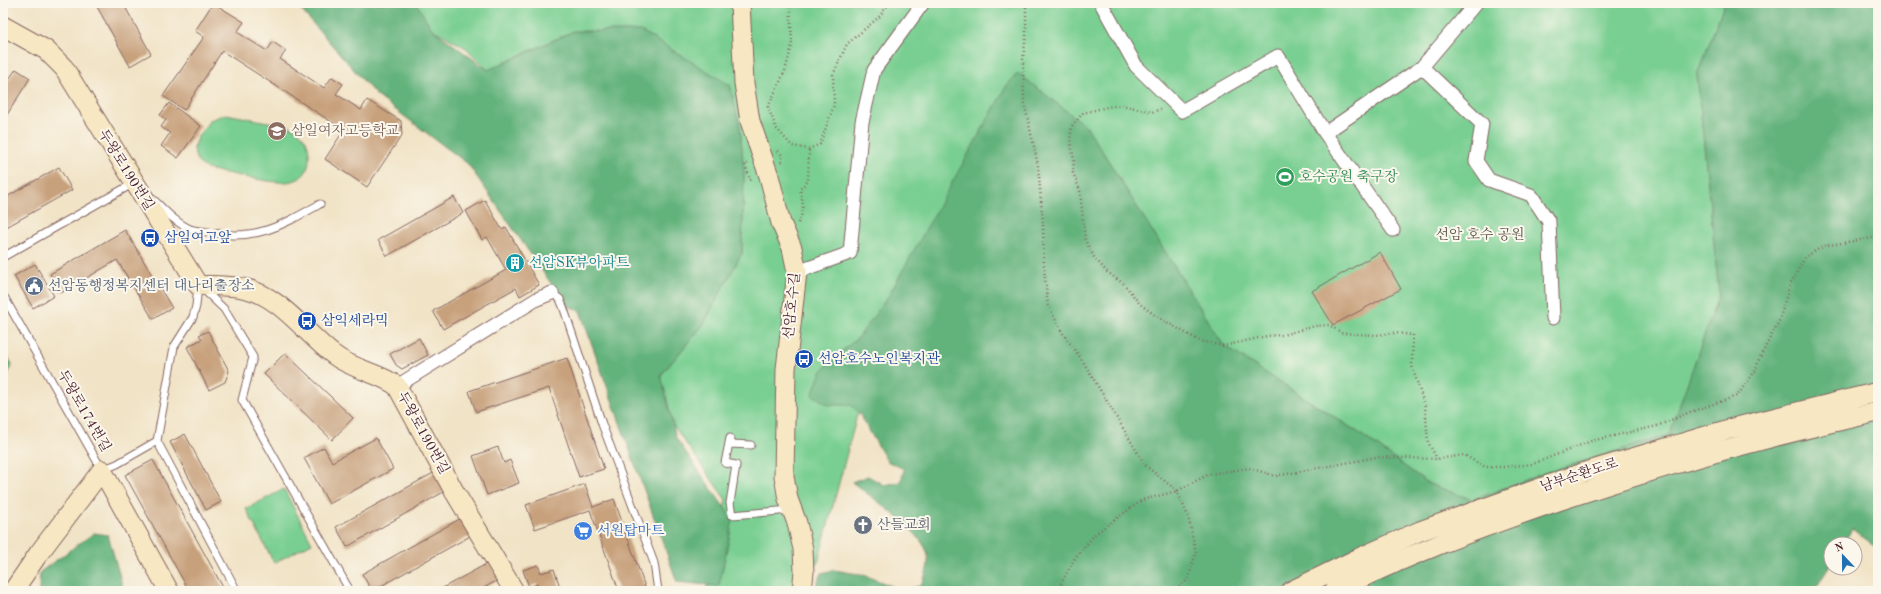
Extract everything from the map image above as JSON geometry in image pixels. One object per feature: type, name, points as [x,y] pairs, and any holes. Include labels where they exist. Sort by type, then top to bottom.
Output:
[{"type":"street","name":"선암호수길","points":[[740,3],[744,83],[750,121],[769,176],[781,223],[792,248],[797,272],[786,384],[784,476],[788,499],[797,523],[803,550],[804,572],[802,591]]},
{"type":"street","points":[[797,272],[850,253],[862,122],[874,70],[923,3]]},
{"type":"street","points":[[1101,3],[1136,66],[1182,111],[1278,56],[1325,133],[1393,230]]},
{"type":"street","points":[[1325,133],[1422,67],[1476,3]]},
{"type":"street","name":"두왕로190번길","points":[[3,26],[46,50],[64,68],[198,285],[247,288],[267,296],[335,356],[353,366],[387,378],[397,386],[454,491],[514,591]]},
{"type":"street","points":[[1422,67],[1482,124],[1476,161],[1489,180],[1531,195],[1549,222],[1553,318]]},
{"type":"street","points":[[397,386],[537,299],[552,293]]},
{"type":"street","name":"남부순환도로","points":[[1291,591],[1359,558],[1420,532],[1582,473],[1722,431],[1878,392]]},
{"type":"street","name":"남부순환도로","points":[[1334,591],[1427,548],[1588,491],[1734,448],[1878,412]]},
{"type":"street","points":[[3,589],[17,587],[102,470],[169,591]]},
{"type":"lane","points":[[3,257],[134,183],[179,223],[190,229],[236,236],[263,232],[287,222],[320,204]]},
{"type":"lane","points":[[198,285],[196,306],[193,316],[174,347],[157,441],[237,591]]},
{"type":"lane","points":[[198,285],[224,308],[253,357],[242,400],[350,591]]},
{"type":"lane","points":[[552,293],[560,299],[564,309],[602,424],[654,563],[658,591]]},
{"type":"lane","name":"두왕로174번길","points":[[3,295],[102,470],[117,464],[157,441]]},
{"type":"lane","points":[[751,445],[731,444],[730,438],[725,463],[736,465],[730,503],[732,515],[792,510]]},
{"type":"path","points":[[790,3],[792,44],[785,71],[768,107],[776,128],[792,146],[809,149],[820,144],[834,105],[833,75],[847,44],[879,17],[889,3]]},
{"type":"path","points":[[1026,3],[1026,36],[1022,58],[1024,102],[1038,165],[1043,224],[1044,269],[1048,305],[1062,332],[1084,363],[1145,465],[1176,491],[1188,516],[1196,553],[1188,579],[1176,591]]},
{"type":"path","points":[[1175,104],[1152,112],[1122,105],[1107,107],[1084,113],[1072,126],[1070,139],[1074,160],[1073,173],[1080,190],[1085,240],[1094,257],[1106,271],[1124,284],[1140,304],[1156,316],[1200,340],[1224,346],[1268,336],[1282,335],[1315,326],[1328,325],[1342,333],[1413,335],[1412,366],[1425,407],[1428,442],[1437,459]]},
{"type":"path","points":[[798,228],[798,222],[802,217],[804,206],[800,189],[808,181],[809,149]]},
{"type":"path","points":[[1057,591],[1075,558],[1095,534],[1142,500],[1176,491],[1209,474],[1232,472],[1249,468],[1276,476],[1377,458],[1437,459],[1464,455],[1485,467],[1533,464],[1591,441],[1657,426],[1690,412],[1737,396],[1756,370],[1759,359],[1779,321],[1790,285],[1805,257],[1824,246],[1878,237]]},
{"type":"green space","points":[[295,3],[416,3],[432,29],[488,70],[574,31],[641,31],[730,85],[740,127],[744,173],[742,253],[703,325],[661,375],[676,438],[733,520],[719,586],[677,582],[580,311],[566,305],[468,164],[376,95]]},
{"type":"green space","name":"선암 호수 공원","points":[[416,3],[1725,3],[1697,75],[1719,294],[1670,435],[1542,474],[1472,500],[1429,484],[1356,431],[1224,346],[1087,127],[889,295],[818,562],[795,591],[706,591],[726,500],[661,408],[661,375],[703,325],[742,253],[744,173],[740,127],[730,85],[574,31],[488,70],[466,48],[432,29]]},
{"type":"green space","points":[[1725,3],[1878,3],[1878,548],[1852,529],[1848,536],[1823,536],[1823,576],[1814,591],[814,591],[821,573],[834,570],[864,575],[902,590],[920,586],[925,576],[928,556],[925,547],[918,537],[884,506],[852,482],[868,476],[884,485],[901,482],[904,469],[887,461],[859,413],[851,405],[829,405],[812,395],[821,372],[836,356],[859,337],[889,295],[1007,85],[1018,73],[1087,127],[1224,346],[1356,431],[1429,484],[1473,500],[1542,474],[1669,435],[1719,294],[1697,75]]},
{"type":"green space","points":[[226,114],[289,126],[297,130],[305,139],[309,152],[308,165],[305,174],[290,182],[270,181],[207,169],[199,163],[195,156],[194,148],[197,138],[210,120]]},
{"type":"green space","points":[[3,349],[12,364],[3,388]]},
{"type":"green space","points":[[284,489],[312,543],[274,563],[246,509]]},
{"type":"green space","points":[[94,533],[108,535],[124,591],[39,591],[40,572]]},
{"type":"building","points":[[95,3],[123,3],[151,54],[130,66]]},
{"type":"building","points":[[213,3],[244,22],[237,32],[267,51],[273,42],[286,51],[280,59],[324,88],[332,77],[343,84],[336,94],[361,110],[367,100],[401,121],[402,135],[367,187],[325,159],[344,130],[222,51],[184,110],[163,96],[204,37],[195,31]]},
{"type":"building","points":[[16,69],[30,78],[3,121],[3,88]]},
{"type":"building","points":[[169,103],[201,126],[178,158],[161,146],[170,133],[161,127],[166,120],[160,115]]},
{"type":"building","points":[[59,167],[72,190],[3,229],[3,199]]},
{"type":"building","points":[[454,197],[463,213],[387,256],[378,240]]},
{"type":"building","name":"선암SK뷰아파트","points":[[485,200],[502,230],[506,227],[539,285],[520,296],[516,288],[443,329],[433,311],[506,270],[487,237],[482,240],[466,211]]},
{"type":"building","points":[[125,230],[172,308],[153,319],[117,260],[61,293],[50,274]]},
{"type":"building","points":[[1380,252],[1401,289],[1333,325],[1312,291]]},
{"type":"building","points":[[35,264],[54,296],[33,308],[14,276]]},
{"type":"building","points":[[208,331],[229,371],[225,382],[209,390],[187,347],[202,339],[199,335]]},
{"type":"building","points":[[419,338],[428,355],[402,369],[396,365],[390,354]]},
{"type":"building","points":[[285,353],[353,418],[332,440],[264,374]]},
{"type":"building","points":[[567,358],[604,469],[579,477],[549,388],[476,412],[469,391]]},
{"type":"building","points":[[185,434],[221,502],[206,510],[170,442]]},
{"type":"building","points":[[376,438],[393,469],[329,504],[304,458],[324,447],[332,462]]},
{"type":"building","points":[[498,447],[504,463],[510,460],[519,483],[487,495],[473,456]]},
{"type":"building","points":[[153,460],[225,591],[189,591],[125,475]]},
{"type":"building","points":[[437,471],[447,490],[347,547],[336,527]]},
{"type":"building","points":[[585,484],[593,507],[614,499],[645,587],[635,591],[619,591],[590,510],[535,529],[526,505]]},
{"type":"building","points":[[463,517],[472,535],[372,591],[362,574]]},
{"type":"building","points":[[490,562],[500,579],[478,591],[437,591]]},
{"type":"building","points":[[538,565],[541,573],[554,569],[560,587],[549,591],[539,591],[537,584],[529,587],[523,570]]},
{"type":"place","name":"삼일여자고등학교","points":[[277,131]]},
{"type":"place","name":"호수공원 축구장","points":[[1285,177]]},
{"type":"place","name":"삼일여고앞","points":[[150,238]]},
{"type":"place","name":"선암SK뷰아파트","points":[[515,263]]},
{"type":"place","name":"선암동행정복지센터 대나리출장소","points":[[34,286]]},
{"type":"place","name":"삼익세라믹","points":[[307,321]]},
{"type":"place","name":"선암호수노인복지관","points":[[804,359]]},
{"type":"place","name":"산들교회","points":[[863,525]]},
{"type":"place","name":"서원탑마트","points":[[583,531]]}]
